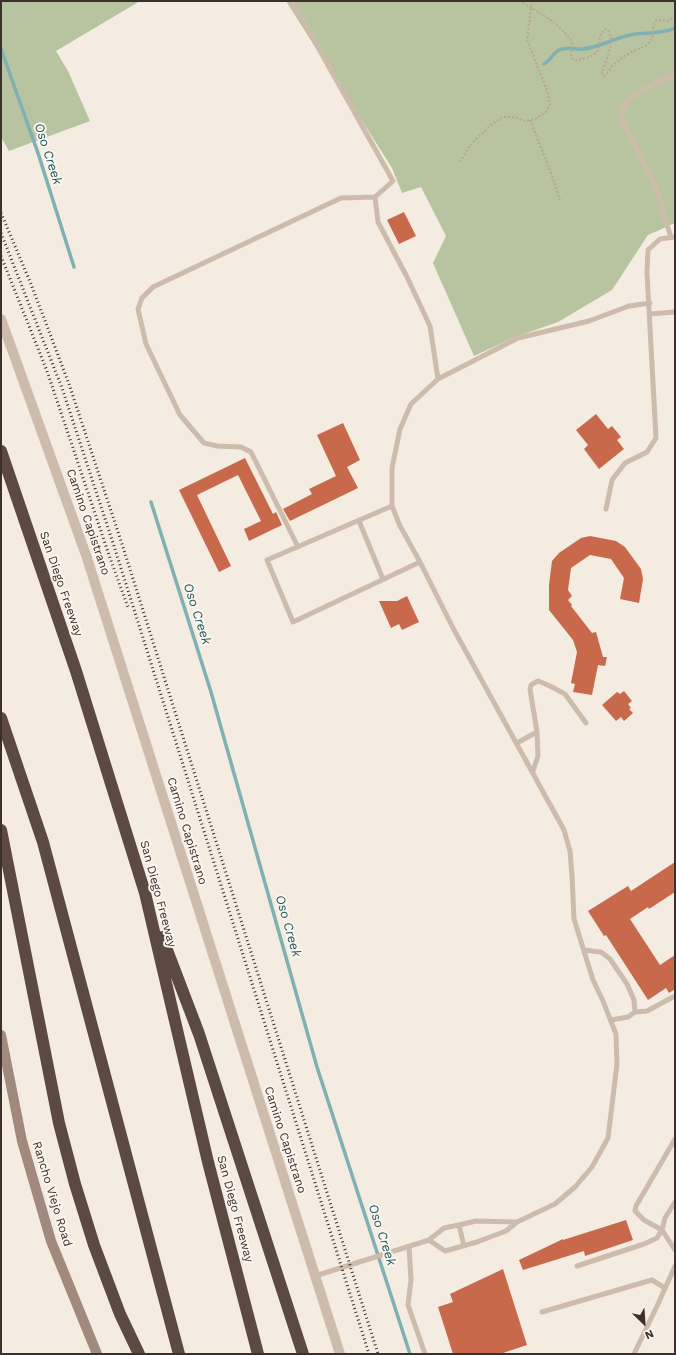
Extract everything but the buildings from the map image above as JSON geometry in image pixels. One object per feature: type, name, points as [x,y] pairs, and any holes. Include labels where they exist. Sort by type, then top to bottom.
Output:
[{"type":"highway","name":"San Diego Freeway","points":[[1,451],[76,672],[145,893],[208,1162],[258,1354]]},
{"type":"highway","points":[[1,718],[44,842],[179,1354]]},
{"type":"highway","points":[[1,830],[59,1122],[75,1184],[94,1245],[120,1314],[139,1354]]},
{"type":"highway","points":[[145,893],[199,1034],[303,1354]]},
{"type":"main road","name":"Rancho Viejo Road","points":[[1,1035],[4,1064],[22,1141],[51,1241],[97,1354]]},
{"type":"street","name":"Camino Capistrano","points":[[1,319],[86,555],[340,1354]]},
{"type":"lane","points":[[292,1],[392,181],[375,197],[341,198],[153,287],[142,298],[138,309],[146,344],[180,415],[204,443],[217,446],[241,447],[251,452],[298,547]]},
{"type":"lane","points":[[606,509],[612,480],[625,463],[647,452],[656,438],[650,303],[647,273],[648,250],[660,239],[673,237],[664,216],[662,205],[653,182],[621,118],[622,110],[629,100],[653,85],[675,74]]},
{"type":"lane","points":[[375,197],[378,222],[407,277],[430,326],[438,379]]},
{"type":"lane","points":[[429,1240],[445,1252],[477,1242],[506,1231],[517,1222],[555,1204],[575,1187],[592,1168],[608,1138],[618,1064],[616,1034],[604,1000],[594,980],[574,919],[570,857],[564,830],[453,628],[400,526],[392,506],[392,468],[400,429],[411,404],[438,379],[518,338],[589,321],[629,306],[650,303]]},
{"type":"lane","points":[[650,314],[675,312]]},
{"type":"lane","points":[[392,506],[268,560],[293,622],[420,562]]},
{"type":"lane","points":[[358,521],[383,579]]},
{"type":"lane","points":[[533,772],[538,756],[537,732],[530,689],[531,684],[538,681],[564,694],[586,723]]},
{"type":"lane","points":[[516,743],[537,732]]},
{"type":"lane","points":[[584,950],[601,952],[610,959],[627,984],[634,1000],[635,1012]]},
{"type":"lane","points":[[610,1020],[628,1017],[635,1012],[646,1011],[675,996]]},
{"type":"lane","points":[[675,1139],[636,1206],[635,1211],[644,1220],[662,1230],[675,1250]]},
{"type":"lane","points":[[577,1266],[644,1244],[656,1238],[662,1230],[665,1218],[675,1202]]},
{"type":"lane","points":[[315,1276],[429,1240],[444,1228],[476,1221],[517,1222]]},
{"type":"lane","points":[[459,1225],[464,1246]]},
{"type":"lane","points":[[409,1246],[411,1280],[408,1305],[425,1354]]},
{"type":"lane","points":[[634,1354],[675,1266]]},
{"type":"lane","points":[[542,1312],[652,1280],[665,1288]]},
{"type":"path","points":[[519,1],[566,33],[572,42],[570,56],[573,60],[586,58],[597,52],[600,35],[607,29],[610,34],[609,54],[602,74],[604,76],[608,74],[611,67],[620,59],[645,46],[651,40],[653,23],[656,20],[668,21],[675,17]]},
{"type":"path","points":[[460,162],[469,147],[492,124],[503,117],[526,121],[535,119],[546,112],[550,104],[547,92],[527,40],[532,1]]},
{"type":"path","points":[[530,120],[557,188],[560,200]]},
{"type":"green space","points":[[1,1],[140,1],[56,51],[68,71],[90,121],[9,151],[1,137]]},
{"type":"green space","points":[[286,1],[675,1],[675,223],[648,235],[612,290],[558,322],[515,337],[474,356],[433,263],[446,236],[421,187],[402,193],[392,168]]},
{"type":"waterway","points":[[544,64],[557,51],[562,49],[590,48],[629,35],[661,32],[675,28]]},
{"type":"waterway","name":"Oso Creek","points":[[1,49],[38,153],[74,267]]},
{"type":"waterway","name":"Oso Creek","points":[[151,502],[211,692],[317,1067],[410,1354]]},
{"type":"railway","points":[[1,213],[31,284],[69,384],[122,544],[378,1354]]},
{"type":"railway","points":[[1,233],[62,388],[114,546],[369,1354]]},
{"type":"railway","points":[[1,256],[47,371],[128,607]]}]
